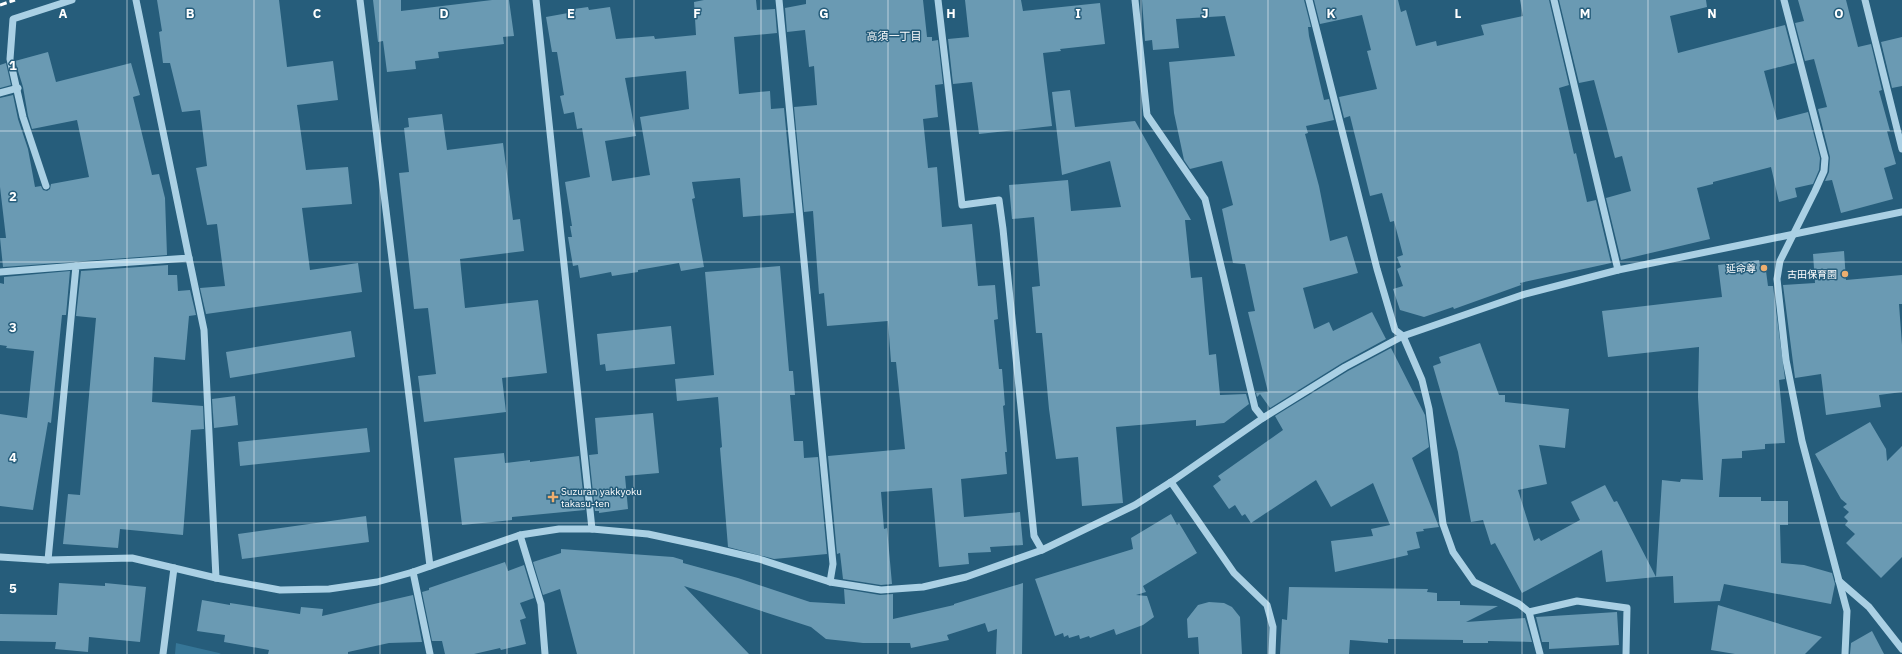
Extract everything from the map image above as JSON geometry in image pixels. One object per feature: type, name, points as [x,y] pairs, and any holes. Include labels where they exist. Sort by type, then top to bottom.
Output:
[{"type":"street","points":[[46,186],[23,117],[18,88],[10,59],[13,19],[72,0]]},
{"type":"street","points":[[136,0],[204,330],[216,578]]},
{"type":"street","points":[[360,0],[430,566]]},
{"type":"street","points":[[536,0],[592,529]]},
{"type":"street","points":[[779,0],[833,564],[830,582]]},
{"type":"street","points":[[938,0],[962,205],[999,200],[1034,536],[1042,550]]},
{"type":"street","points":[[1136,0],[1147,115],[1205,199],[1255,408],[1262,418]]},
{"type":"street","points":[[1309,0],[1379,276],[1395,330],[1403,336],[1422,380],[1429,408],[1443,524],[1453,552],[1474,582],[1519,604],[1529,612],[1540,654]]},
{"type":"street","points":[[1554,0],[1618,270]]},
{"type":"street","points":[[1784,0],[1825,158],[1824,170],[1815,191],[1780,261],[1777,279],[1786,360],[1802,440],[1847,611],[1845,654]]},
{"type":"street","points":[[1865,0],[1902,149]]},
{"type":"street","points":[[0,93],[18,88]]},
{"type":"street","points":[[0,557],[48,560],[132,558],[216,578],[280,590],[329,589],[377,582],[413,572],[520,535],[559,529],[592,529],[648,534],[704,546],[759,559],[830,582],[881,590],[923,587],[966,577],[1042,550],[1135,505],[1172,482],[1262,418],[1345,367],[1403,336],[1522,294],[1618,270],[1793,233],[1902,212]]},
{"type":"street","points":[[0,272],[189,258]]},
{"type":"street","points":[[48,560],[76,266]]},
{"type":"street","points":[[1172,482],[1234,573],[1267,605],[1273,627],[1272,654]]},
{"type":"street","points":[[520,535],[541,604],[545,654]]},
{"type":"street","points":[[163,654],[174,568]]},
{"type":"street","points":[[413,572],[430,654]]},
{"type":"street","points":[[1839,580],[1869,606],[1902,649]]},
{"type":"street","points":[[1529,612],[1577,601],[1627,608],[1626,654]]},
{"type":"shaded area","points":[[176,643],[219,653],[221,654],[175,654]]},
{"type":"building","points":[[157,0],[279,0],[287,67],[333,61],[338,100],[297,105],[306,170],[348,167],[352,204],[302,208],[310,270],[358,263],[362,292],[206,314],[200,288],[225,286],[217,224],[207,225],[196,168],[207,166],[200,110],[182,112],[170,63],[163,63],[159,32],[162,31]]},
{"type":"building","points":[[373,0],[401,0],[401,11],[492,0],[509,0],[514,36],[503,37],[504,44],[438,52],[439,58],[415,61],[416,69],[387,72],[383,41],[378,42]]},
{"type":"building","points":[[704,0],[756,0],[757,10],[775,9],[777,33],[734,37],[739,94],[770,91],[771,109],[784,108],[794,213],[743,217],[740,178],[692,182],[695,198],[692,199],[704,267],[681,271],[679,263],[612,276],[611,272],[580,278],[578,265],[573,266],[568,237],[572,237],[570,226],[572,226],[565,182],[590,177],[582,128],[577,129],[574,112],[564,114],[560,96],[564,95],[557,52],[552,52],[546,17],[568,13],[567,10],[588,7],[589,10],[610,7],[616,39],[654,36],[655,39],[696,35],[694,2]],"holes":[[[686,71],[689,109],[640,117],[650,175],[612,181],[605,141],[636,136],[625,78]]]},
{"type":"building","points":[[806,0],[923,0],[927,37],[932,37],[932,41],[938,40],[943,84],[935,85],[938,117],[923,119],[928,168],[937,167],[942,227],[972,224],[978,286],[995,285],[998,319],[994,320],[999,369],[1002,369],[1005,405],[1003,406],[1007,452],[1005,452],[1007,474],[961,479],[964,517],[1020,512],[1023,545],[990,547],[991,552],[968,553],[969,564],[939,567],[932,488],[881,492],[884,529],[887,528],[892,584],[881,585],[843,579],[840,553],[837,554],[828,456],[905,449],[896,362],[891,362],[888,321],[827,326],[824,293],[819,294],[813,211],[804,212],[794,107],[817,105],[814,66],[809,67],[805,30],[787,32],[785,8],[806,4]]},
{"type":"building","points":[[965,0],[1021,0],[1023,11],[1100,3],[1105,44],[1060,49],[1061,51],[1043,53],[1052,126],[979,134],[972,82],[953,84],[948,39],[969,37]]},
{"type":"building","points":[[1142,0],[1304,0],[1311,27],[1308,27],[1309,36],[1324,100],[1329,99],[1334,120],[1306,126],[1308,133],[1305,134],[1319,186],[1330,241],[1347,236],[1358,273],[1303,288],[1314,329],[1329,322],[1333,331],[1372,312],[1386,339],[1342,363],[1270,408],[1260,394],[1257,397],[1256,393],[1268,392],[1248,312],[1255,311],[1245,264],[1233,263],[1222,209],[1233,205],[1222,161],[1190,169],[1184,160],[1174,113],[1169,62],[1235,56],[1225,16],[1176,19],[1179,48],[1153,50],[1152,40],[1145,41]]},
{"type":"building","points":[[1314,0],[1398,0],[1401,12],[1406,10],[1416,46],[1436,41],[1437,46],[1484,35],[1481,25],[1523,16],[1520,0],[1549,0],[1569,85],[1559,88],[1574,154],[1576,153],[1587,202],[1596,200],[1611,263],[1520,283],[1521,285],[1454,309],[1453,307],[1424,317],[1400,310],[1393,289],[1403,286],[1397,269],[1401,267],[1397,257],[1403,255],[1394,221],[1390,222],[1382,193],[1370,196],[1350,116],[1344,118],[1339,97],[1377,89],[1367,51],[1371,50],[1362,15],[1320,24]]},
{"type":"building","points":[[1559,0],[1706,0],[1707,7],[1670,16],[1678,53],[1785,25],[1795,63],[1764,71],[1777,120],[1808,112],[1820,158],[1819,170],[1813,184],[1795,188],[1797,197],[1779,202],[1771,167],[1713,182],[1713,184],[1697,188],[1710,239],[1621,260],[1606,198],[1631,191],[1622,156],[1615,158],[1594,80],[1579,83]]},
{"type":"building","points":[[1798,0],[1846,0],[1858,47],[1871,44],[1882,90],[1879,91],[1890,131],[1887,131],[1896,164],[1884,168],[1893,199],[1841,213],[1832,180],[1825,181],[1829,172],[1830,157],[1818,109],[1827,107],[1814,59],[1805,61],[1795,23],[1804,21]]},
{"type":"building","points":[[1902,37],[1902,86],[1892,88],[1881,42]]},
{"type":"building","points":[[48,52],[56,82],[131,63],[140,95],[133,97],[152,175],[159,174],[165,198],[167,255],[3,267],[0,238],[6,238],[0,187],[0,98],[13,95],[18,119],[28,149],[35,187],[41,186],[43,190],[47,191],[50,189],[51,184],[89,177],[77,120],[32,129],[23,87],[15,61]]},
{"type":"building","points":[[6,63],[11,85],[0,88],[0,65]]},
{"type":"building","points":[[1070,90],[1075,127],[1135,121],[1191,220],[1185,220],[1191,278],[1202,277],[1209,355],[1216,354],[1220,395],[1246,394],[1249,404],[1224,423],[1196,426],[1196,420],[1116,427],[1123,503],[1082,506],[1078,457],[1056,459],[1049,409],[1042,333],[1036,333],[1032,287],[1040,286],[1034,217],[1012,219],[1009,185],[1068,180],[1071,211],[1121,207],[1110,161],[1062,175],[1052,92]]},
{"type":"building","points":[[442,114],[447,150],[503,143],[513,220],[520,219],[524,251],[460,259],[465,308],[538,300],[547,373],[502,378],[506,412],[424,422],[418,376],[436,374],[428,308],[414,309],[399,173],[409,172],[404,128],[409,127],[408,118]]},
{"type":"building","points":[[1844,251],[1846,280],[1902,275],[1902,304],[1899,304],[1902,345],[1902,392],[1879,395],[1881,407],[1826,415],[1821,374],[1795,378],[1783,285],[1815,283],[1813,254]]},
{"type":"building","points":[[1759,260],[1761,272],[1766,271],[1768,286],[1773,286],[1785,379],[1779,380],[1785,443],[1765,444],[1765,449],[1742,451],[1742,458],[1722,459],[1719,497],[1761,497],[1761,501],[1788,501],[1788,525],[1780,525],[1781,563],[1804,565],[1832,573],[1835,584],[1831,604],[1724,584],[1720,601],[1674,603],[1673,576],[1656,577],[1662,480],[1680,482],[1681,479],[1703,480],[1698,397],[1699,347],[1608,357],[1602,311],[1722,297],[1718,265]]},
{"type":"building","points":[[168,265],[168,275],[177,275],[178,291],[190,290],[196,315],[189,316],[185,360],[154,357],[152,402],[203,406],[204,429],[191,430],[183,535],[120,529],[118,548],[63,544],[68,494],[80,495],[96,318],[76,316],[81,271]]},
{"type":"building","points":[[780,266],[789,371],[793,371],[795,395],[790,395],[794,441],[803,441],[804,458],[818,457],[827,554],[774,559],[728,547],[720,448],[722,447],[718,397],[677,401],[675,379],[714,375],[705,272]]},
{"type":"building","points":[[70,271],[66,315],[62,315],[51,423],[48,422],[33,510],[0,506],[0,414],[27,418],[34,351],[6,348],[7,346],[0,345],[0,283],[4,284],[4,277]]},
{"type":"building","points":[[671,326],[675,364],[606,371],[605,364],[600,365],[597,334]]},
{"type":"building","points":[[351,331],[355,357],[230,378],[226,352]]},
{"type":"building","points":[[1480,343],[1499,395],[1505,395],[1505,402],[1569,409],[1565,448],[1539,445],[1547,484],[1518,490],[1534,541],[1539,538],[1541,541],[1580,520],[1571,502],[1605,485],[1614,502],[1617,501],[1656,577],[1606,582],[1602,550],[1522,593],[1495,543],[1491,545],[1483,520],[1471,522],[1458,452],[1433,366],[1441,363],[1439,357]]},
{"type":"building","points":[[1391,348],[1425,415],[1429,447],[1412,458],[1439,527],[1423,529],[1424,531],[1416,532],[1420,548],[1407,551],[1408,555],[1335,572],[1331,541],[1373,536],[1371,529],[1390,525],[1373,483],[1331,507],[1316,480],[1251,523],[1245,514],[1242,516],[1235,505],[1229,509],[1213,486],[1221,480],[1218,476],[1283,430],[1275,416],[1348,371]]},
{"type":"building","points":[[235,396],[238,425],[214,428],[212,399]]},
{"type":"building","points":[[653,413],[659,473],[625,476],[628,509],[599,513],[599,511],[595,511],[589,455],[598,454],[595,418]]},
{"type":"building","points":[[1870,422],[1886,449],[1887,461],[1902,446],[1902,557],[1881,578],[1846,543],[1855,534],[1845,525],[1848,521],[1844,517],[1849,512],[1843,507],[1847,504],[1841,499],[1815,454]]},
{"type":"building","points":[[367,428],[370,452],[240,466],[238,442]]},
{"type":"building","points":[[504,453],[505,463],[530,460],[530,462],[579,456],[585,510],[512,517],[512,520],[462,525],[454,458]]},
{"type":"building","points":[[1171,514],[1177,525],[1179,523],[1197,553],[1143,586],[1146,592],[1136,595],[1147,596],[1154,617],[1143,625],[1116,635],[1114,629],[1090,638],[1089,636],[1080,639],[1079,635],[1069,638],[1068,635],[1064,637],[1063,633],[1055,636],[1035,579],[1133,549],[1131,538]]},
{"type":"building","points":[[366,516],[369,542],[242,559],[238,534]]},
{"type":"building","points":[[561,549],[673,557],[683,560],[683,563],[738,578],[810,602],[845,604],[844,589],[880,595],[893,594],[893,619],[954,605],[1023,583],[1022,654],[996,654],[997,629],[988,632],[985,623],[947,635],[949,640],[911,648],[910,643],[863,643],[826,639],[811,627],[684,586],[749,654],[577,654],[560,589],[543,595],[533,562],[561,553]]},
{"type":"building","points":[[505,562],[508,571],[524,565],[534,598],[520,603],[526,618],[520,620],[526,644],[474,654],[445,654],[442,641],[432,641],[422,592],[429,590],[429,588]]},
{"type":"building","points":[[59,583],[105,586],[105,583],[146,587],[140,642],[89,637],[88,652],[55,649],[56,642],[0,641],[0,614],[57,615]]},
{"type":"building","points":[[1289,587],[1428,589],[1427,592],[1437,593],[1437,601],[1460,601],[1460,605],[1498,606],[1466,622],[1525,618],[1532,642],[1488,641],[1488,643],[1463,643],[1463,640],[1388,639],[1388,643],[1350,640],[1349,654],[1280,654],[1282,619],[1287,620]]},
{"type":"building","points":[[413,595],[422,642],[389,643],[348,652],[348,654],[268,654],[269,650],[224,642],[225,635],[197,631],[202,600],[300,614],[301,607],[323,609],[322,616]]},
{"type":"building","points":[[1209,602],[1224,603],[1232,607],[1240,617],[1242,654],[1199,654],[1198,637],[1188,638],[1187,619],[1198,605]]},
{"type":"building","points":[[1718,605],[1822,637],[1805,654],[1735,654],[1711,650]]},
{"type":"building","points":[[1617,612],[1619,645],[1549,649],[1549,642],[1542,642],[1536,617]]},
{"type":"building","points":[[1872,631],[1884,654],[1850,654],[1851,643]]},
{"type":"railway","points":[[0,5],[15,0]]},
{"type":"place","name":"延命尊","points":[[1764,268]]},
{"type":"place","name":"古田保育園","points":[[1845,274]]},
{"type":"place","name":"Suzuran yakkyoku takasu-ten","points":[[553,497]]},
{"type":"district","name":"高須一丁目","points":[[894,36]]}]
